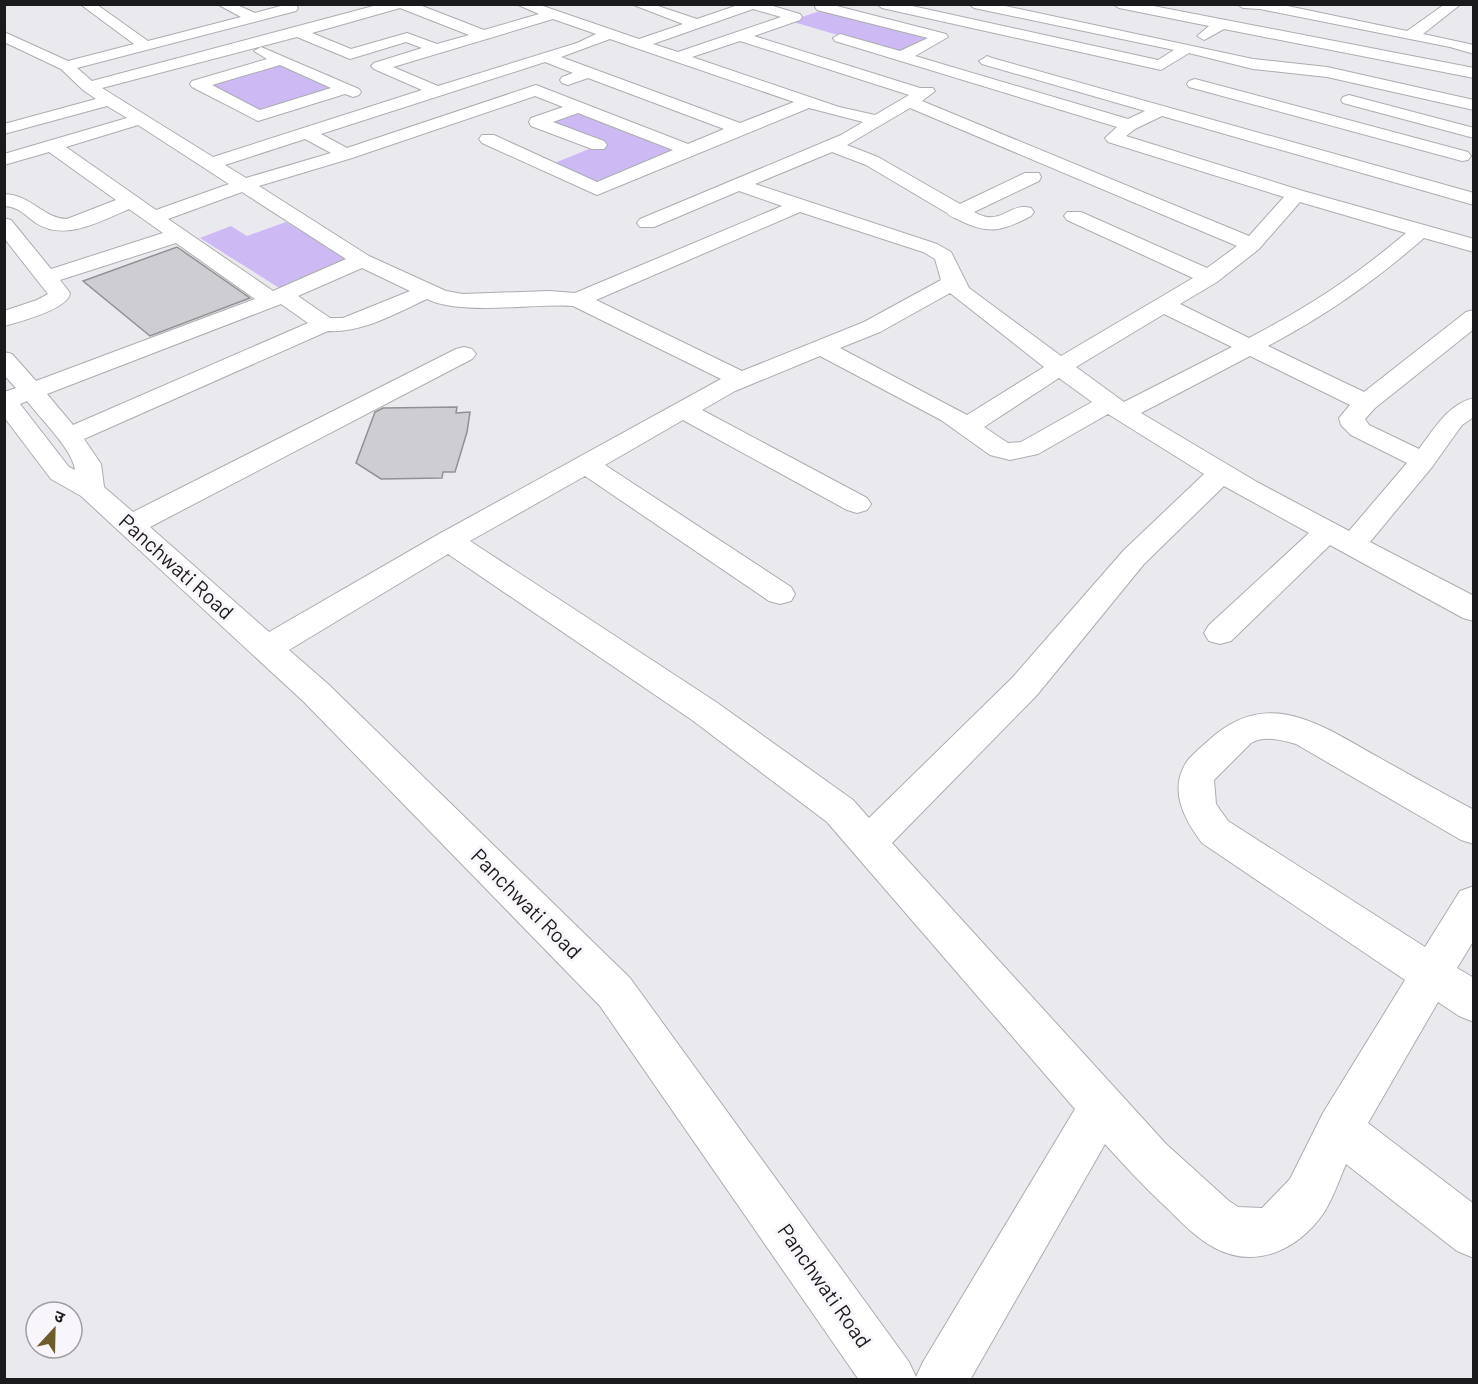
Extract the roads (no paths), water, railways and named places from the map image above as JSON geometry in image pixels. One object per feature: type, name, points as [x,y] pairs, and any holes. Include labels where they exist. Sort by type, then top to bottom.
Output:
[{"type":"street","points":[[86,4],[145,45]]},
{"type":"street","points":[[224,4],[254,18]]},
{"type":"street","points":[[66,66],[254,18],[287,7],[306,4]]},
{"type":"street","points":[[89,87],[398,4]]},
{"type":"street","points":[[403,4],[483,34]]},
{"type":"street","points":[[522,4],[809,102],[876,120]]},
{"type":"street","points":[[636,4],[697,24]]},
{"type":"street","points":[[661,12],[684,4]]},
{"type":"street","points":[[882,4],[1026,38],[1161,65]]},
{"type":"street","points":[[974,4],[1253,63],[1327,72],[1473,105]]},
{"type":"street","points":[[1119,4],[1473,73]]},
{"type":"street","points":[[1243,4],[1261,5],[1453,43],[1473,50]]},
{"type":"street","points":[[1292,147],[1349,100],[1410,36],[1455,4]]},
{"type":"street","points":[[1463,4],[1473,6]]},
{"type":"street","points":[[638,44],[754,5],[793,22]]},
{"type":"street","points":[[1261,5],[1221,24],[1151,73],[1183,86],[1462,156]]},
{"type":"street","points":[[678,57],[740,36],[793,22],[825,6],[940,37]]},
{"type":"street","points":[[647,224],[847,139],[915,98],[987,61],[1070,11]]},
{"type":"street","points":[[1415,13],[1455,21]]},
{"type":"street","points":[[379,66],[552,15]]},
{"type":"street","points":[[357,16],[436,49]]},
{"type":"street","points":[[901,57],[968,24]]},
{"type":"street","points":[[509,27],[530,34]]},
{"type":"street","points":[[298,32],[437,91]]},
{"type":"street","points":[[211,164],[437,91],[549,50],[572,50],[609,34]]},
{"type":"street","points":[[4,36],[12,45],[66,66],[89,87],[142,118],[362,260],[428,291],[450,300],[464,301],[549,298],[578,300],[741,380]]},
{"type":"street","points":[[740,36],[915,98],[1252,246]]},
{"type":"street","points":[[350,54],[407,37]]},
{"type":"street","points":[[840,38],[1129,125]]},
{"type":"street","points":[[248,45],[386,108]]},
{"type":"street","points":[[549,50],[588,73],[740,129]]},
{"type":"street","points":[[281,60],[198,84],[258,116],[306,133],[346,154]]},
{"type":"street","points":[[987,61],[1473,199]]},
{"type":"street","points":[[154,217],[244,185],[346,154],[588,73]]},
{"type":"street","points":[[1183,86],[1160,110],[1129,125],[1114,138],[1296,195],[1473,246]]},
{"type":"street","points":[[258,116],[345,89]]},
{"type":"street","points":[[536,90],[688,150]]},
{"type":"street","points":[[9,123],[110,100]]},
{"type":"street","points":[[1349,100],[1473,133]]},
{"type":"street","points":[[437,124],[473,136],[597,189],[809,102]]},
{"type":"street","points":[[473,136],[513,131],[578,106]]},
{"type":"street","points":[[4,160],[142,118]]},
{"type":"street","points":[[537,122],[598,145]]},
{"type":"street","points":[[830,145],[872,161],[957,213],[978,223],[1001,224],[1024,212]]},
{"type":"street","points":[[52,146],[179,235],[277,297],[325,324],[343,326],[350,324],[428,291]]},
{"type":"street","points":[[957,213],[1032,177]]},
{"type":"street","points":[[738,185],[930,248],[944,256],[953,282],[961,293],[1116,408],[1222,472],[1472,607]]},
{"type":"street","points":[[968,426],[1060,367],[1209,277],[1252,246],[1296,195]]},
{"type":"street","points":[[4,200],[18,200],[50,222],[63,225],[131,201]]},
{"type":"street","points":[[691,205],[747,228]]},
{"type":"street","points":[[578,300],[800,205]]},
{"type":"street","points":[[1074,216],[1209,277]]},
{"type":"street","points":[[4,224],[59,293],[59,297],[45,305],[4,319]]},
{"type":"street","points":[[822,348],[968,426],[999,449],[1021,451],[1252,346],[1310,315],[1370,274],[1420,231]]},
{"type":"street","points":[[47,277],[179,235]]},
{"type":"street","points":[[5,400],[277,297],[362,260]]},
{"type":"street","points":[[267,648],[449,541],[682,410],[741,380],[872,327],[953,282]]},
{"type":"street","points":[[1162,304],[1366,403]]},
{"type":"street","points":[[1423,461],[1354,425],[1352,421],[1354,414],[1473,317]]},
{"type":"street","points":[[69,436],[325,324]]},
{"type":"street","points":[[129,526],[464,354]]},
{"type":"street","points":[[4,359],[69,436],[88,464],[91,490]]},
{"type":"street","name":"Panchwati Road","points":[[5,400],[60,473],[91,490],[267,648],[615,992],[891,1380]]},
{"type":"street","points":[[1220,633],[1340,537],[1423,461],[1453,420],[1473,405]]},
{"type":"street","points":[[682,410],[857,504]]},
{"type":"street","points":[[585,464],[780,594]]},
{"type":"street","points":[[867,843],[1025,686],[1134,557],[1222,472]]},
{"type":"street","points":[[449,541],[704,711],[840,812],[1150,1160],[1212,1218],[1232,1231],[1269,1232],[1287,1219],[1307,1196],[1339,1129],[1473,903]]},
{"type":"street","points":[[1473,829],[1306,734],[1280,726],[1250,728],[1235,735],[1199,773],[1198,805],[1205,820],[1215,832],[1473,1002]]},
{"type":"street","points":[[941,1380],[1102,1106]]},
{"type":"street","points":[[1339,1129],[1473,1234]]}]
